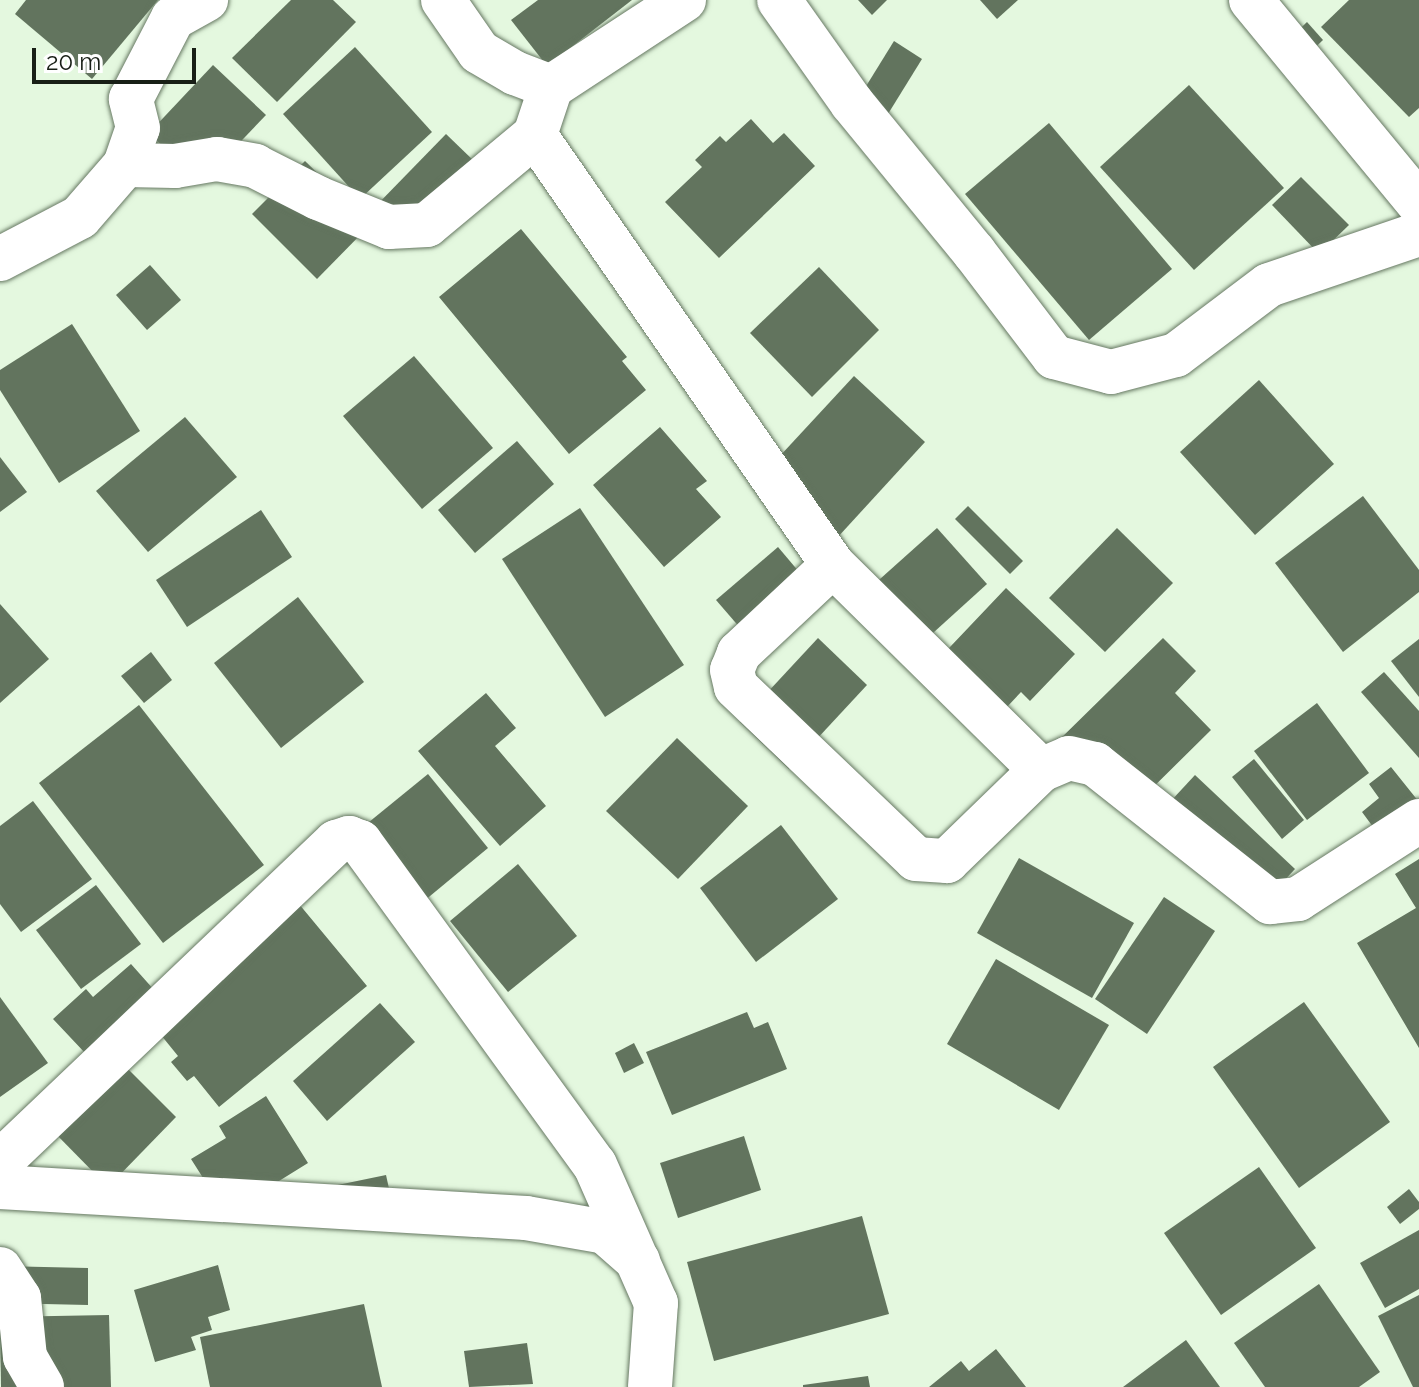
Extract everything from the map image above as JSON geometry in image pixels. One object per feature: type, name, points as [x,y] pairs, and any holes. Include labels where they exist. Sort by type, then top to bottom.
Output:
[{"type":"street","points":[[0,259],[80,217],[125,165],[138,128],[131,99],[173,18],[206,0]]},
{"type":"street","points":[[443,0],[479,52],[515,73],[551,87]]},
{"type":"street","points":[[125,165],[175,166],[217,159],[255,166],[318,198],[389,227],[427,225],[535,135],[551,87],[684,0]]},
{"type":"street","points":[[779,0],[852,103],[974,252],[1054,357],[1111,372],[1176,355],[1269,285],[1419,234]]},
{"type":"street","points":[[1251,0],[1419,204]]},
{"type":"street","points":[[535,135],[833,565],[1041,770]]},
{"type":"street","points":[[833,565],[739,653],[732,670],[736,687],[916,859],[947,861],[1041,770],[1069,758],[1095,764],[1270,902],[1298,899],[1419,821]]},
{"type":"street","points":[[0,1162],[336,842],[349,838],[360,842],[595,1165],[656,1303],[650,1387]]},
{"type":"street","points":[[0,1187],[526,1218],[605,1232],[640,1262]]},
{"type":"street","points":[[0,1269],[19,1298],[25,1357],[42,1387]]},
{"type":"building","points":[[26,0],[158,0],[92,79],[15,14]]},
{"type":"building","points":[[291,0],[333,0],[356,22],[277,102],[232,58]]},
{"type":"building","points":[[538,0],[632,0],[547,66],[511,20]]},
{"type":"building","points":[[858,0],[887,0],[872,15]]},
{"type":"building","points":[[980,0],[1018,0],[997,19]]},
{"type":"building","points":[[1349,0],[1419,0],[1419,108],[1409,117],[1321,27]]},
{"type":"building","points":[[1307,22],[1323,40],[1298,64],[1282,46]]},
{"type":"building","points":[[894,41],[922,59],[875,135],[847,117]]},
{"type":"building","points":[[355,47],[432,132],[360,199],[283,114]]},
{"type":"building","points":[[213,65],[266,115],[201,183],[149,133]]},
{"type":"building","points":[[1189,85],[1284,188],[1194,270],[1100,167]]},
{"type":"building","points":[[751,119],[773,143],[784,133],[815,166],[719,258],[665,202],[702,167],[695,160],[720,136],[726,142]]},
{"type":"building","points":[[1049,123],[1172,269],[1089,340],[965,194]]},
{"type":"building","points":[[446,134],[475,162],[399,239],[371,211]]},
{"type":"building","points":[[305,161],[370,225],[317,279],[252,214]]},
{"type":"building","points":[[1301,177],[1349,225],[1319,254],[1272,205]]},
{"type":"building","points":[[521,229],[627,357],[622,361],[646,390],[569,454],[439,297]]},
{"type":"building","points":[[150,265],[181,300],[147,330],[116,295]]},
{"type":"building","points":[[819,267],[879,330],[812,397],[750,333]]},
{"type":"building","points":[[72,324],[140,431],[59,483],[0,390],[0,370]]},
{"type":"building","points":[[414,356],[493,448],[422,509],[343,416]]},
{"type":"building","points":[[854,376],[925,442],[837,538],[766,471]]},
{"type":"building","points":[[1259,380],[1334,464],[1255,535],[1180,452]]},
{"type":"building","points":[[185,417],[237,477],[148,552],[96,491]]},
{"type":"building","points":[[660,427],[707,481],[696,489],[721,517],[664,567],[593,485]]},
{"type":"building","points":[[517,441],[554,484],[475,553],[438,510]]},
{"type":"building","points":[[0,457],[27,492],[0,512]]},
{"type":"building","points":[[1363,496],[1419,570],[1419,592],[1343,652],[1275,563]]},
{"type":"building","points":[[968,506],[1023,561],[1010,574],[955,519]]},
{"type":"building","points":[[580,508],[684,665],[605,717],[502,559]]},
{"type":"building","points":[[261,510],[292,557],[187,627],[156,580]]},
{"type":"building","points":[[937,528],[987,584],[912,652],[861,596]]},
{"type":"building","points":[[1117,528],[1173,583],[1105,652],[1049,598]]},
{"type":"building","points":[[778,547],[816,592],[754,644],[716,600]]},
{"type":"building","points":[[1006,588],[1075,654],[1030,701],[1021,692],[992,723],[932,666]]},
{"type":"building","points":[[298,597],[364,682],[281,748],[214,663]]},
{"type":"building","points":[[0,604],[49,659],[0,703]]},
{"type":"building","points":[[818,638],[867,685],[789,769],[740,722]]},
{"type":"building","points":[[1163,638],[1196,671],[1175,693],[1211,730],[1126,814],[1056,743]]},
{"type":"building","points":[[1419,639],[1419,697],[1391,661]]},
{"type":"building","points":[[151,652],[172,680],[144,703],[121,676]]},
{"type":"building","points":[[1384,672],[1419,711],[1419,758],[1361,692]]},
{"type":"building","points":[[486,693],[516,728],[495,746],[546,806],[500,846],[418,751]]},
{"type":"building","points":[[1317,703],[1369,773],[1307,820],[1254,751]]},
{"type":"building","points":[[139,705],[264,865],[163,943],[39,783]]},
{"type":"building","points":[[677,738],[748,806],[678,879],[606,811]]},
{"type":"building","points":[[1254,759],[1304,820],[1282,839],[1232,777]]},
{"type":"building","points":[[1391,767],[1419,802],[1379,835],[1362,812],[1379,798],[1369,784]]},
{"type":"building","points":[[428,774],[488,848],[418,906],[358,831]]},
{"type":"building","points":[[1195,775],[1295,869],[1256,911],[1157,816]]},
{"type":"building","points":[[33,801],[92,879],[21,932],[0,904],[0,826]]},
{"type":"building","points":[[781,825],[838,899],[756,962],[700,888]]},
{"type":"building","points":[[1019,858],[1134,923],[1092,998],[977,933]]},
{"type":"building","points":[[1419,859],[1419,1048],[1357,943],[1416,908],[1395,874]]},
{"type":"building","points":[[518,864],[577,936],[508,992],[450,921]]},
{"type":"building","points":[[96,885],[141,944],[81,989],[36,930]]},
{"type":"building","points":[[1164,897],[1215,931],[1147,1034],[1095,999]]},
{"type":"building","points":[[299,904],[367,986],[219,1107],[194,1076],[187,1081],[171,1062],[178,1056],[152,1024]]},
{"type":"building","points":[[996,959],[1109,1025],[1059,1110],[947,1044]]},
{"type":"building","points":[[131,964],[155,991],[86,1054],[53,1019],[86,989],[93,997]]},
{"type":"building","points":[[0,997],[48,1063],[0,1097]]},
{"type":"building","points":[[1304,1002],[1390,1122],[1299,1188],[1213,1067]]},
{"type":"building","points":[[380,1003],[415,1042],[327,1121],[293,1081]]},
{"type":"building","points":[[747,1012],[754,1028],[768,1022],[787,1069],[672,1115],[646,1052]]},
{"type":"building","points":[[634,1043],[644,1063],[624,1073],[615,1053]]},
{"type":"building","points":[[118,1059],[176,1117],[108,1187],[49,1127]]},
{"type":"building","points":[[266,1096],[308,1163],[226,1214],[191,1159],[226,1138],[219,1126]]},
{"type":"building","points":[[744,1136],[761,1190],[678,1218],[660,1163]]},
{"type":"building","points":[[1259,1167],[1316,1248],[1221,1315],[1164,1233]]},
{"type":"building","points":[[386,1175],[393,1207],[328,1187]]},
{"type":"building","points":[[1409,1189],[1419,1202],[1419,1209],[1400,1224],[1387,1207]]},
{"type":"building","points":[[862,1216],[889,1314],[714,1361],[687,1262]]},
{"type":"building","points":[[1419,1230],[1419,1289],[1385,1308],[1360,1263]]},
{"type":"building","points":[[218,1265],[230,1310],[208,1317],[212,1330],[191,1337],[196,1350],[155,1362],[134,1290]]},
{"type":"building","points":[[0,1266],[88,1268],[88,1305],[0,1303]]},
{"type":"building","points":[[1319,1284],[1380,1372],[1359,1387],[1265,1387],[1234,1343]]},
{"type":"building","points":[[1419,1295],[1419,1387],[1413,1387],[1378,1316]]},
{"type":"building","points":[[364,1304],[382,1387],[210,1387],[200,1337]]},
{"type":"building","points":[[109,1315],[111,1387],[1,1387],[0,1317]]},
{"type":"building","points":[[1186,1340],[1220,1387],[1123,1387]]},
{"type":"building","points":[[527,1343],[533,1384],[469,1387],[464,1351]]},
{"type":"building","points":[[996,1349],[1026,1387],[929,1387],[961,1361],[969,1371]]},
{"type":"building","points":[[868,1376],[870,1387],[803,1387],[803,1385]]}]
